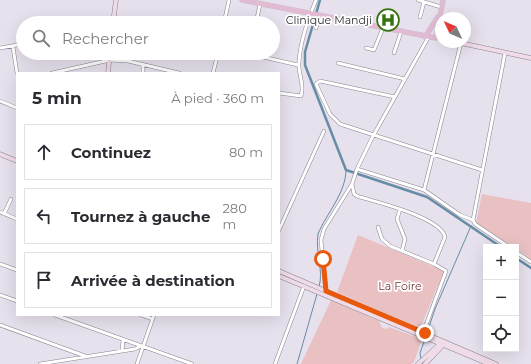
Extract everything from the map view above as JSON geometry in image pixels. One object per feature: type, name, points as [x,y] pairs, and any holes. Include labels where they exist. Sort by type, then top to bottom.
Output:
[{"type":"main road","points":[[242,0],[260,4],[268,2],[312,13],[435,38]]},
{"type":"main road","points":[[440,12],[442,0]]},
{"type":"main road","points":[[427,37],[435,23]]},
{"type":"street","points":[[114,16],[116,0]]},
{"type":"street","points":[[226,16],[229,0]]},
{"type":"street","points":[[280,93],[301,96],[303,91],[298,65],[303,39],[316,0]]},
{"type":"street","points":[[418,0],[441,7]]},
{"type":"street","points":[[420,17],[424,2]]},
{"type":"street","points":[[257,16],[260,4]]},
{"type":"street","points":[[316,28],[319,14]]},
{"type":"street","points":[[366,48],[374,50],[383,28]]},
{"type":"street","points":[[394,53],[401,32]]},
{"type":"street","points":[[326,291],[320,240],[324,229],[352,184],[356,170],[373,136],[406,79],[427,37]]},
{"type":"street","points":[[471,45],[531,58]]},
{"type":"street","points":[[0,48],[16,46]]},
{"type":"street","points":[[13,47],[17,72]]},
{"type":"street","points":[[424,190],[434,154],[458,48]]},
{"type":"street","points":[[473,220],[505,53]]},
{"type":"street","points":[[108,72],[110,60]]},
{"type":"street","points":[[56,72],[110,60],[128,61],[173,72]]},
{"type":"street","points":[[213,72],[216,60]]},
{"type":"street","points":[[276,60],[298,65]]},
{"type":"street","points":[[338,63],[406,79]]},
{"type":"street","points":[[143,65],[143,72]]},
{"type":"street","points":[[395,97],[320,80],[316,84],[333,118],[340,124],[373,136],[482,170]]},
{"type":"street","points":[[0,101],[16,108]]},
{"type":"street","points":[[280,226],[324,131]]},
{"type":"street","points":[[0,154],[16,161]]},
{"type":"street","points":[[356,170],[424,190],[460,215],[473,220],[475,224],[505,244]]},
{"type":"street","points":[[352,184],[354,194]]},
{"type":"street","points":[[346,192],[418,215],[444,232],[445,237],[434,264]]},
{"type":"street","points":[[4,214],[11,199]]},
{"type":"street","points":[[400,209],[397,219],[405,239],[402,251]]},
{"type":"street","points":[[0,212],[16,219]]},
{"type":"street","points":[[378,227],[384,241],[402,251],[445,269],[446,273],[426,336]]},
{"type":"street","points":[[519,254],[531,262]]},
{"type":"street","points":[[0,264],[16,270]]},
{"type":"street","points":[[280,271],[426,336],[433,345],[434,353]]},
{"type":"street","points":[[280,276],[496,364]]},
{"type":"street","points":[[275,364],[304,286]]},
{"type":"street","points":[[0,295],[16,301]]},
{"type":"street","points":[[58,316],[192,364]]},
{"type":"street","points":[[144,316],[153,319]]},
{"type":"street","points":[[137,364],[142,346],[154,316]]},
{"type":"street","points":[[0,326],[86,357]]},
{"type":"street","points":[[122,351],[123,340]]},
{"type":"street","points":[[443,343],[450,348],[489,364]]},
{"type":"street","points":[[418,363],[424,362],[443,343]]},
{"type":"street","points":[[40,364],[137,349],[142,346]]},
{"type":"street","points":[[434,353],[450,348]]},
{"type":"street","points":[[175,364],[176,359]]},
{"type":"green space","points":[[482,194],[531,203],[531,259],[519,251],[519,244],[508,244],[476,223]]},
{"type":"green space","name":"La Foire","points":[[358,235],[444,271],[420,329],[337,292]]},
{"type":"green space","points":[[331,300],[379,321],[382,328],[387,329],[389,327],[422,339],[414,362],[411,364],[301,364]]},
{"type":"waterway","points":[[320,0],[305,52],[305,65],[346,170],[427,197],[497,244]]},
{"type":"waterway","points":[[319,287],[321,274],[317,241],[318,234],[343,187],[346,170]]},
{"type":"waterway","points":[[427,333],[435,309],[471,226]]},
{"type":"waterway","points":[[519,260],[531,268]]},
{"type":"waterway","points":[[297,364],[317,294]]},
{"type":"waterway","points":[[421,359],[420,353],[425,339]]},
{"type":"place","name":"Clinique Mandji","points":[[388,20]]},
{"type":"route","points":[[323,259],[326,291],[425,333]]}]
